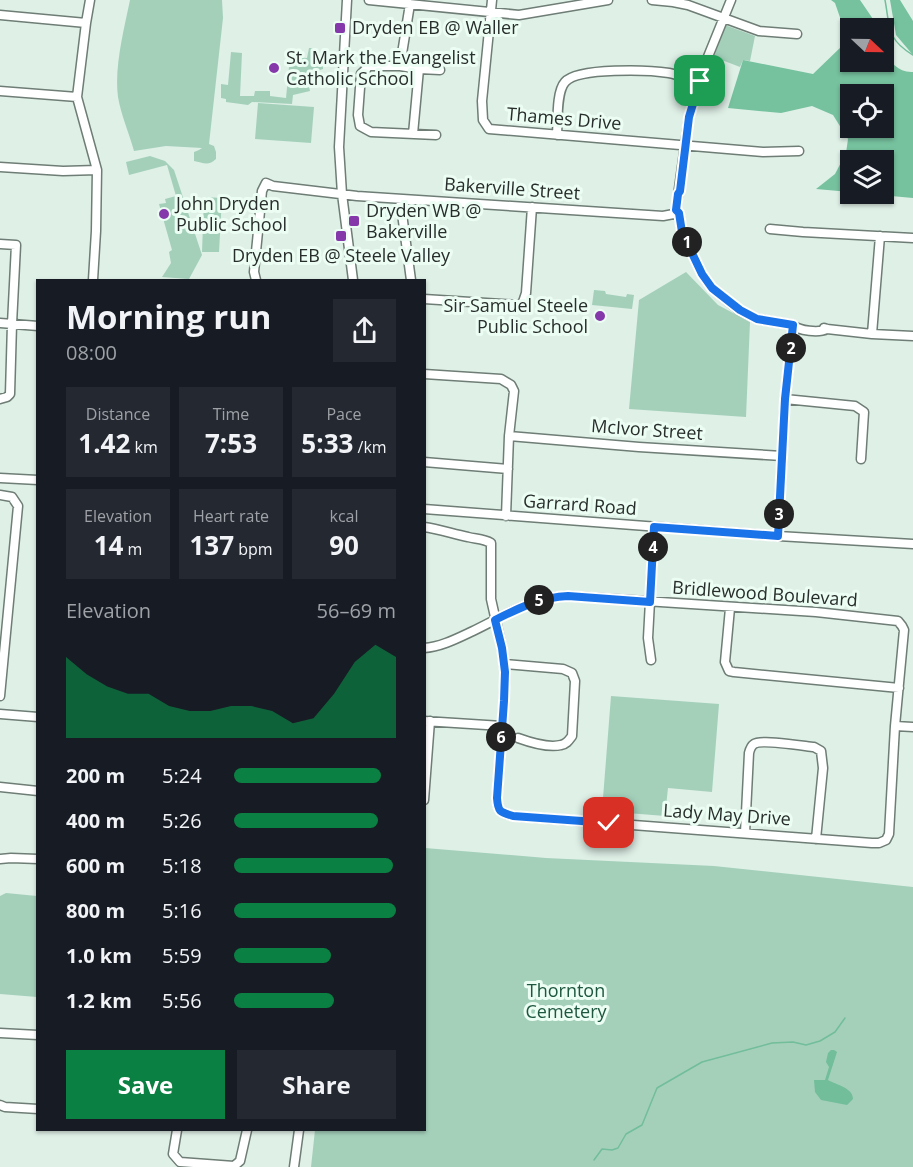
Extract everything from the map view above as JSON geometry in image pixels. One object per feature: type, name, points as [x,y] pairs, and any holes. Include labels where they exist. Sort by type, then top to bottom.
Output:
[{"type":"street","points":[[90,0],[77,97],[97,170],[93,279]]},
{"type":"street","points":[[347,0],[339,147],[342,194],[353,279]]},
{"type":"street","points":[[369,0],[519,15],[571,3],[608,0]]},
{"type":"street","points":[[491,11],[492,0]]},
{"type":"street","points":[[652,0],[673,2],[759,31],[797,34]]},
{"type":"street","points":[[731,0],[705,64],[689,117],[680,191],[682,194],[679,213],[682,232],[702,274],[712,288],[740,310],[757,319],[793,325],[796,329],[822,332],[827,329],[913,336]]},
{"type":"street","points":[[400,66],[410,4]]},
{"type":"street","name":"Thames Drive","points":[[491,11],[482,101],[483,120],[489,129],[763,152],[799,151]]},
{"type":"street","points":[[0,15],[86,22]]},
{"type":"street","points":[[436,135],[371,132],[360,126],[358,115],[361,74],[369,66],[440,70]]},
{"type":"street","points":[[412,134],[419,69]]},
{"type":"street","points":[[557,135],[560,90],[566,80],[577,75],[633,70],[668,73],[700,81]]},
{"type":"street","points":[[0,91],[77,97]]},
{"type":"street","points":[[0,167],[63,171],[97,170]]},
{"type":"street","name":"Bakerville Street","points":[[256,279],[254,272],[262,191],[266,183],[273,186],[400,199],[663,216],[679,213]]},
{"type":"street","points":[[400,199],[411,279]]},
{"type":"street","points":[[426,299],[519,305],[523,302],[526,293],[532,207]]},
{"type":"street","points":[[770,229],[913,238]]},
{"type":"street","points":[[872,334],[880,236]]},
{"type":"street","points":[[0,244],[16,245],[10,393],[7,397],[0,399]]},
{"type":"street","points":[[0,323],[36,326]]},
{"type":"street","points":[[778,536],[785,399],[793,325]]},
{"type":"street","points":[[426,374],[501,379],[511,385],[514,391],[509,436],[506,516]]},
{"type":"street","points":[[785,399],[855,406],[864,412],[861,459]]},
{"type":"street","name":"McIvor Street","points":[[509,436],[782,456]]},
{"type":"street","points":[[426,462],[508,469]]},
{"type":"street","points":[[0,478],[36,480]]},
{"type":"street","points":[[0,495],[12,497],[18,506],[0,696]]},
{"type":"street","name":"Garrard Road","points":[[426,509],[913,544]]},
{"type":"street","name":"Lady May Drive","points":[[426,527],[491,543],[491,599],[504,664],[504,701],[497,798],[498,807],[502,813],[513,816],[879,843],[886,840],[889,834],[895,726]]},
{"type":"street","points":[[651,660],[648,638],[654,527]]},
{"type":"street","name":"Bridlewood Boulevard","points":[[426,648],[460,637],[525,605],[539,600],[568,596],[816,612],[898,621],[904,630],[895,726]]},
{"type":"street","points":[[730,608],[725,662],[729,671],[899,688]]},
{"type":"street","points":[[504,664],[563,669],[572,673],[575,681],[573,730],[567,743],[561,746],[537,744],[518,738]]},
{"type":"street","points":[[0,714],[36,717]]},
{"type":"street","points":[[426,747],[427,721],[502,726]]},
{"type":"street","points":[[895,726],[913,728]]},
{"type":"street","points":[[745,833],[749,753],[756,743],[765,742],[814,747],[821,751],[823,768],[816,839]]},
{"type":"street","points":[[0,787],[36,791]]},
{"type":"street","points":[[0,859],[36,859]]},
{"type":"street","points":[[0,1033],[36,1035]]},
{"type":"street","points":[[0,1105],[36,1109]]},
{"type":"street","points":[[177,1131],[173,1154],[180,1162],[234,1166],[240,1161],[247,1131]]},
{"type":"street","points":[[294,1167],[299,1131]]},
{"type":"green space","points":[[130,0],[222,0],[223,18],[209,144],[214,146],[216,159],[211,163],[194,161],[194,152],[202,148],[166,146],[134,151],[121,110],[117,86],[120,48]]},
{"type":"green space","points":[[725,25],[755,36],[750,61],[743,60],[740,67],[714,57]]},
{"type":"green space","points":[[309,48],[313,48],[314,56],[323,62],[323,69],[306,73],[310,91],[293,95],[292,104],[252,102],[248,105],[226,102],[226,99],[221,98],[221,84],[228,85],[231,52],[242,53],[240,96],[254,96],[255,91],[270,91],[270,96],[286,98],[290,57],[307,58]]},
{"type":"green space","points":[[258,103],[314,107],[311,143],[255,139]]},
{"type":"green space","points":[[150,156],[165,161],[174,170],[202,255],[189,279],[162,277],[171,263],[169,252],[172,250],[159,204],[166,203],[165,199],[176,196],[167,165],[129,175],[126,162]]},
{"type":"green space","points":[[204,197],[222,198],[219,252],[202,252]]},
{"type":"green space","points":[[686,272],[718,305],[750,322],[746,417],[629,409],[639,300]]},
{"type":"green space","points":[[594,290],[626,297],[627,294],[634,295],[632,309],[592,305]]},
{"type":"green space","points":[[611,696],[719,704],[712,792],[668,788],[665,816],[602,811]]},
{"type":"green space","name":"Thornton Cemetery","points":[[426,848],[546,858],[714,866],[913,887],[913,1167],[311,1167],[315,1131],[426,1131]]},
{"type":"green space","points":[[6,893],[36,896],[36,997],[0,994],[0,896]]},
{"type":"shaded area","points":[[831,0],[860,0],[872,18],[840,18],[835,3]]},
{"type":"shaded area","points":[[890,0],[900,0],[913,21],[913,55],[896,35]]},
{"type":"shaded area","points":[[840,48],[840,72],[894,72],[894,65],[903,71],[913,72],[913,198],[894,196],[894,150],[846,150],[847,138],[894,138],[894,84],[840,84],[840,126],[833,115],[812,106],[781,113],[728,108],[743,60],[813,74]]},
{"type":"shaded area","points":[[840,164],[840,191],[816,189],[835,174]]},
{"type":"shaded area","points":[[831,1050],[837,1052],[828,1080],[850,1092],[853,1099],[847,1105],[821,1100],[815,1092],[814,1080],[825,1080],[829,1067],[826,1062]]},
{"type":"waterway","points":[[885,0],[889,25],[894,37],[904,49],[913,55]]},
{"type":"waterway","points":[[594,1160],[602,1149],[618,1148],[626,1134],[642,1125],[657,1088],[702,1062],[772,1043],[793,1042],[806,1045],[820,1041],[835,1032],[845,1018]]},
{"type":"place","name":"Dryden EB @ Waller","points":[[340,28]]},
{"type":"place","name":"St. Mark the Evangelist Catholic School","points":[[274,68]]},
{"type":"place","name":"John Dryden Public School","points":[[164,214]]},
{"type":"place","name":"Dryden WB @ Bakerville","points":[[354,221]]},
{"type":"place","name":"Dryden EB @ Steele Valley","points":[[341,236]]},
{"type":"place","name":"Sir Samuel Steele Public School","points":[[600,316]]},
{"type":"route","points":[[609,823],[513,816],[502,813],[498,807],[505,672],[495,620],[525,605],[555,597],[650,602],[654,527],[778,536],[785,399],[793,325],[757,319],[740,310],[712,288],[702,274],[682,232],[679,213],[676,210],[689,117],[700,81]]}]
